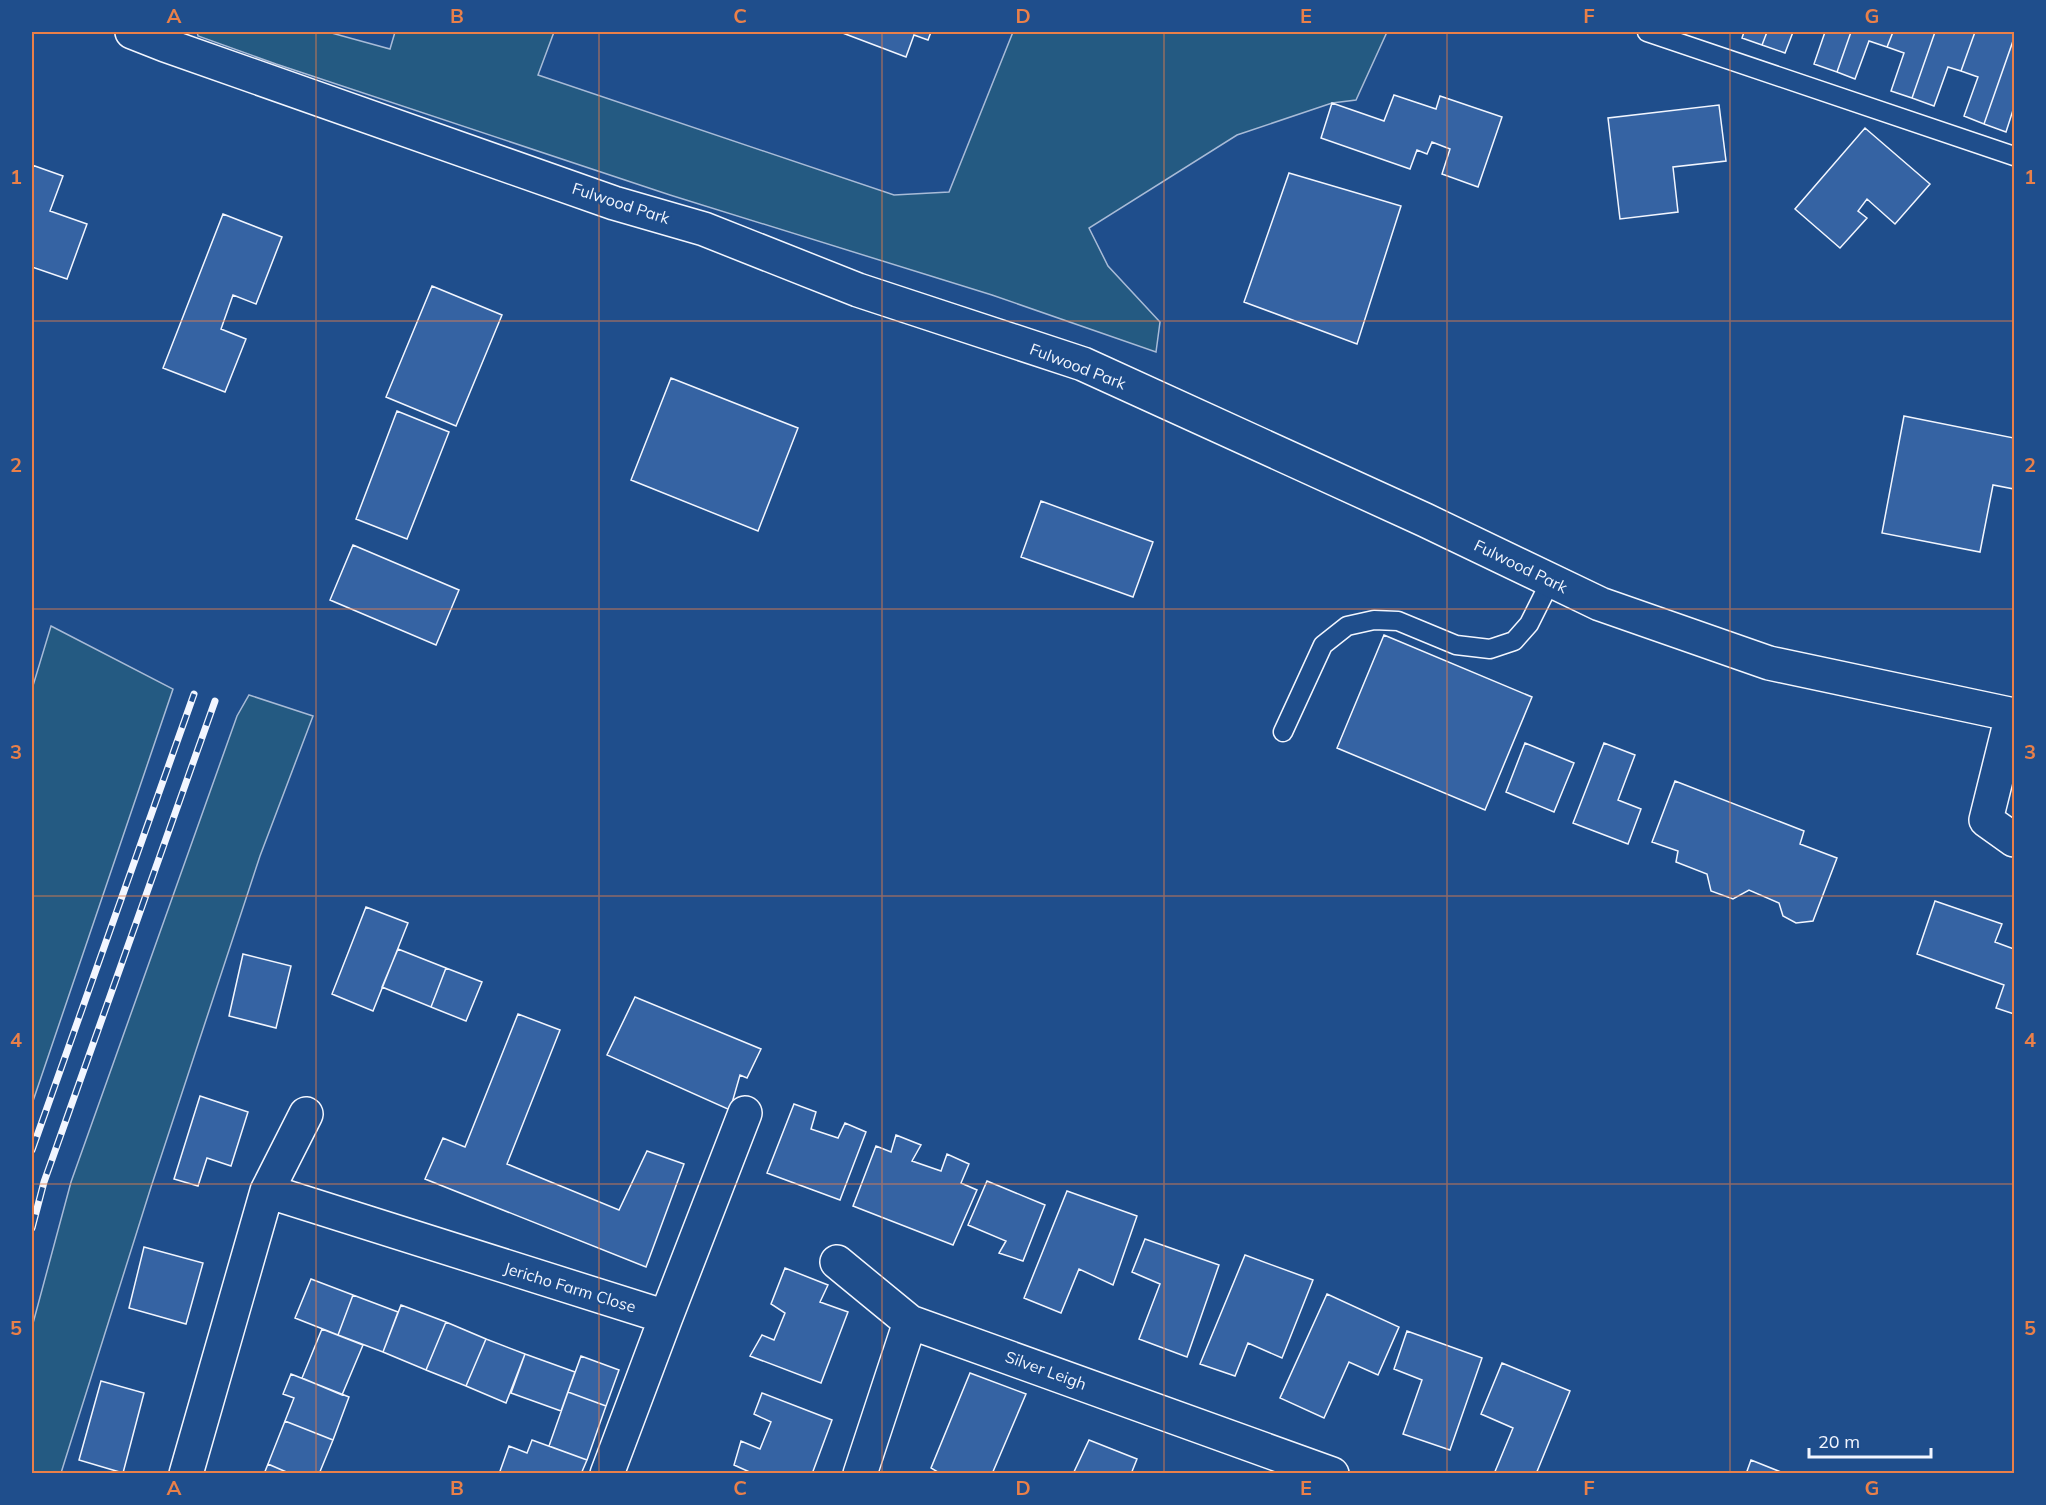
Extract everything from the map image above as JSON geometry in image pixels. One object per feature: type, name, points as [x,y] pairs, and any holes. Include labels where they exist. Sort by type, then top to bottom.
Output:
[{"type":"street","name":"Fulwood Park","points":[[132,32],[166,38],[614,203],[704,230],[858,291],[1083,364],[1425,520],[1600,604],[1769,663],[2014,713]]},
{"type":"street","points":[[2014,713],[1986,820],[2014,840]]},
{"type":"street","points":[[608,1473],[744,1113]]},
{"type":"street","points":[[186,1473],[267,1191],[306,1114]]},
{"type":"street","name":"Jericho Farm Close","points":[[267,1191],[666,1317]]},
{"type":"street","name":"Silver Leigh","points":[[837,1262],[910,1322],[1332,1473]]},
{"type":"street","points":[[860,1473],[910,1322]]},
{"type":"lane","points":[[1647,32],[2014,156]]},
{"type":"lane","points":[[1283,732],[1323,645],[1347,626],[1374,620],[1398,621],[1456,645],[1490,649],[1514,641],[1529,624],[1551,580]]},
{"type":"shaded area","points":[[197,32],[328,32],[390,49],[395,32],[554,32],[538,75],[894,195],[949,192],[1013,32],[1387,32],[1356,100],[1332,103],[1237,135],[1089,228],[1108,266],[1160,322],[1156,352],[992,295],[670,195],[276,64],[198,36]]},
{"type":"shaded area","points":[[51,626],[173,689],[32,1104],[32,689]]},
{"type":"shaded area","points":[[249,695],[313,716],[260,856],[151,1187],[61,1473],[32,1473],[32,1327],[71,1182],[237,716]]},
{"type":"building","points":[[840,32],[931,32],[928,40],[914,35],[906,57]]},
{"type":"building","points":[[1744,32],[1767,32],[1762,45],[1742,38]]},
{"type":"building","points":[[1767,32],[1793,32],[1785,53],[1762,45]]},
{"type":"building","points":[[1825,32],[1851,32],[1837,72],[1814,64]]},
{"type":"building","points":[[1851,32],[1893,32],[1887,47],[1869,41],[1855,79],[1837,72]]},
{"type":"building","points":[[1893,32],[1935,32],[1912,98],[1891,91],[1904,53],[1887,47]]},
{"type":"building","points":[[1935,32],[1975,32],[1961,71],[1948,67],[1934,106],[1912,98]]},
{"type":"building","points":[[1975,32],[2014,32],[2014,38],[1984,124],[1964,116],[1978,77],[1961,71]]},
{"type":"building","points":[[2014,38],[2014,107],[2006,132],[1984,124]]},
{"type":"building","points":[[1394,95],[1436,109],[1440,96],[1502,117],[1478,187],[1442,174],[1450,149],[1432,142],[1427,154],[1417,150],[1410,169],[1321,138],[1332,103],[1384,121]]},
{"type":"building","points":[[1719,105],[1726,161],[1673,167],[1678,212],[1620,219],[1608,118]]},
{"type":"building","points":[[1865,128],[1930,184],[1895,224],[1867,199],[1858,211],[1867,218],[1840,248],[1795,209]]},
{"type":"building","points":[[32,165],[63,176],[50,211],[87,224],[67,279],[32,267]]},
{"type":"building","points":[[1289,173],[1401,206],[1357,344],[1244,302]]},
{"type":"building","points":[[223,214],[282,237],[256,304],[233,295],[221,329],[246,339],[225,392],[163,368]]},
{"type":"building","points":[[432,286],[502,315],[456,426],[386,397]]},
{"type":"building","points":[[671,378],[798,428],[758,531],[631,480]]},
{"type":"building","points":[[397,411],[449,432],[407,539],[356,519]]},
{"type":"building","points":[[1904,416],[2014,438],[2014,489],[1993,485],[1980,552],[1882,533]]},
{"type":"building","points":[[1041,501],[1153,542],[1133,597],[1021,557]]},
{"type":"building","points":[[353,545],[459,590],[436,645],[330,600]]},
{"type":"building","points":[[1384,635],[1532,697],[1485,810],[1337,748]]},
{"type":"building","points":[[1525,743],[1574,763],[1554,812],[1506,792]]},
{"type":"building","points":[[1604,743],[1635,755],[1618,800],[1641,809],[1628,844],[1573,823]]},
{"type":"building","points":[[1675,781],[1804,831],[1800,844],[1837,858],[1813,921],[1796,923],[1783,916],[1779,903],[1749,890],[1733,899],[1711,891],[1707,874],[1676,862],[1678,851],[1652,842]]},
{"type":"building","points":[[1935,901],[2002,924],[1995,942],[2014,949],[2014,1014],[1996,1008],[2004,985],[1917,954]]},
{"type":"building","points":[[366,907],[408,923],[373,1011],[332,994]]},
{"type":"building","points":[[398,949],[446,968],[431,1007],[382,987]]},
{"type":"building","points":[[243,954],[291,966],[276,1028],[229,1016]]},
{"type":"building","points":[[446,968],[482,982],[466,1021],[431,1007]]},
{"type":"building","points":[[635,997],[761,1049],[747,1078],[740,1075],[730,1110],[607,1055]]},
{"type":"building","points":[[518,1014],[560,1030],[507,1164],[619,1210],[647,1151],[684,1164],[646,1267],[425,1179],[443,1138],[465,1147]]},
{"type":"building","points":[[200,1096],[248,1112],[231,1166],[207,1158],[198,1186],[174,1179]]},
{"type":"building","points":[[794,1104],[816,1112],[811,1129],[838,1138],[845,1123],[866,1132],[840,1200],[767,1173]]},
{"type":"building","points":[[896,1135],[921,1145],[912,1161],[941,1171],[947,1154],[969,1164],[961,1183],[977,1190],[953,1245],[853,1206],[876,1146],[891,1152]]},
{"type":"building","points":[[987,1181],[1045,1205],[1023,1261],[999,1253],[1006,1241],[968,1225]]},
{"type":"building","points":[[1067,1191],[1137,1216],[1113,1285],[1079,1269],[1061,1313],[1024,1298]]},
{"type":"building","points":[[1145,1239],[1219,1265],[1187,1357],[1139,1339],[1160,1284],[1132,1272]]},
{"type":"building","points":[[144,1247],[203,1263],[186,1324],[129,1308]]},
{"type":"building","points":[[1245,1255],[1313,1280],[1282,1358],[1248,1343],[1235,1376],[1200,1364]]},
{"type":"building","points":[[785,1268],[828,1285],[820,1302],[848,1312],[821,1383],[750,1356],[762,1335],[774,1340],[785,1313],[771,1304]]},
{"type":"building","points":[[311,1279],[353,1295],[338,1335],[295,1318]]},
{"type":"building","points":[[1327,1294],[1399,1327],[1378,1375],[1349,1362],[1324,1418],[1280,1398]]},
{"type":"building","points":[[353,1295],[398,1312],[383,1352],[338,1335]]},
{"type":"building","points":[[401,1305],[446,1322],[426,1370],[383,1352]]},
{"type":"building","points":[[446,1322],[486,1339],[466,1386],[426,1370]]},
{"type":"building","points":[[322,1329],[363,1345],[342,1395],[302,1378]]},
{"type":"building","points":[[1407,1331],[1482,1358],[1450,1450],[1403,1434],[1422,1380],[1394,1369]]},
{"type":"building","points":[[486,1339],[525,1354],[506,1403],[466,1386]]},
{"type":"building","points":[[525,1354],[575,1372],[561,1411],[511,1393]]},
{"type":"building","points":[[581,1356],[619,1370],[606,1406],[568,1392]]},
{"type":"building","points":[[1502,1363],[1570,1391],[1536,1474],[1494,1474],[1513,1428],[1481,1414]]},
{"type":"building","points":[[970,1373],[1026,1394],[992,1474],[941,1474],[931,1468]]},
{"type":"building","points":[[291,1374],[349,1397],[333,1440],[285,1421],[294,1398],[283,1394]]},
{"type":"building","points":[[101,1381],[144,1393],[123,1473],[79,1460]]},
{"type":"building","points":[[568,1392],[606,1406],[587,1460],[549,1446]]},
{"type":"building","points":[[762,1393],[832,1420],[812,1474],[754,1474],[734,1465],[741,1441],[760,1449],[771,1422],[754,1414]]},
{"type":"building","points":[[285,1421],[333,1440],[319,1474],[291,1474],[268,1464]]},
{"type":"building","points":[[532,1440],[587,1460],[581,1474],[499,1474],[509,1446],[527,1453]]},
{"type":"building","points":[[1089,1440],[1137,1459],[1131,1474],[1073,1474]]},
{"type":"building","points":[[1751,1460],[1786,1474],[1746,1474]]},
{"type":"building","points":[[268,1464],[291,1474],[264,1474]]},
{"type":"railway","points":[[32,1150],[194,694]]},
{"type":"railway","points":[[32,1228],[44,1182],[215,701]]}]
